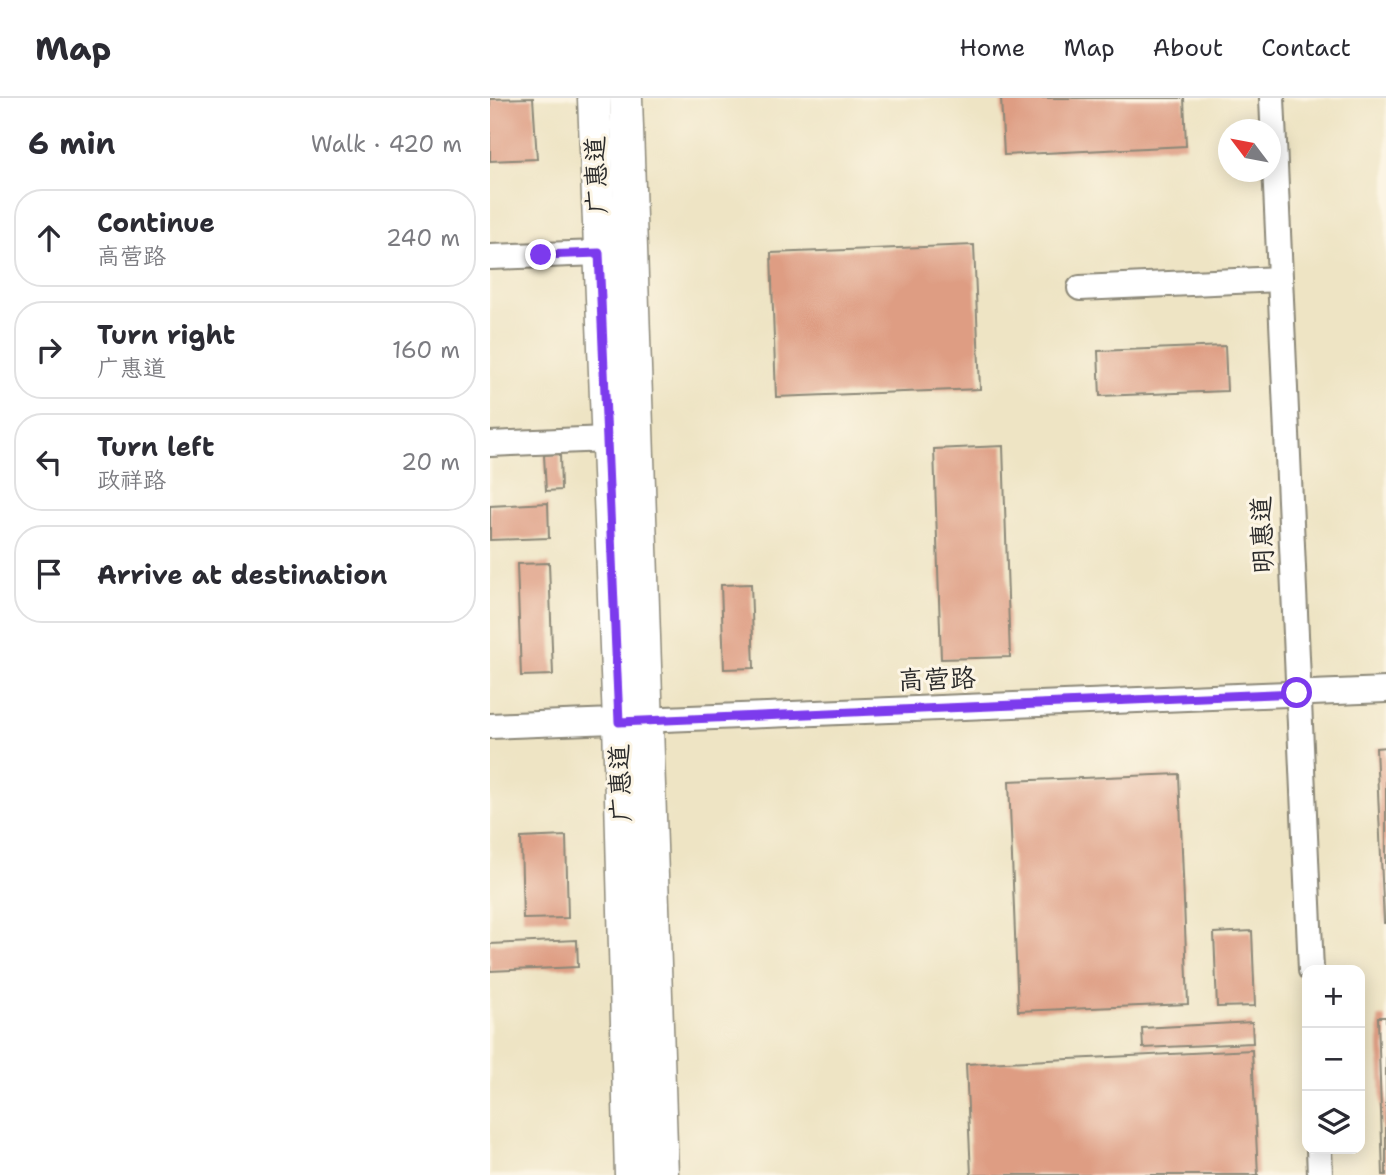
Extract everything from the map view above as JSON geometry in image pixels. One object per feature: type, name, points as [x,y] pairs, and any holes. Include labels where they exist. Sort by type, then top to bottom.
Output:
[{"type":"main road","name":"广惠道","points":[[594,98],[606,439],[633,722],[662,1175]]},
{"type":"main road","name":"广惠道","points":[[626,98],[633,722],[631,1175]]},
{"type":"street","name":"明惠道","points":[[1272,98],[1311,965]]},
{"type":"street","points":[[490,257],[599,253]]},
{"type":"street","points":[[1080,288],[1280,279]]},
{"type":"street","points":[[490,444],[606,439]]},
{"type":"street","name":"高营路","points":[[490,726],[1386,690]]},
{"type":"street","points":[[1319,1154],[1320,1175]]},
{"type":"building","points":[[533,98],[537,159],[490,161],[490,99]]},
{"type":"building","points":[[1001,98],[1184,98],[1186,146],[1004,155]]},
{"type":"building","points":[[974,245],[980,389],[776,397],[771,253]]},
{"type":"building","points":[[1225,346],[1227,391],[1100,396],[1098,351]]},
{"type":"building","points":[[1003,446],[1010,657],[941,659],[934,449]]},
{"type":"building","points":[[560,454],[561,490],[546,491],[544,455]]},
{"type":"building","points":[[548,503],[549,538],[490,540],[490,506]]},
{"type":"building","points":[[549,563],[553,675],[521,676],[517,564]]},
{"type":"building","points":[[751,584],[754,668],[724,669],[721,585]]},
{"type":"building","points":[[1386,747],[1386,923],[1384,923],[1376,748]]},
{"type":"building","points":[[1179,774],[1188,1004],[1018,1011],[1009,781]]},
{"type":"building","points":[[566,836],[568,918],[523,919],[521,838]]},
{"type":"building","points":[[1252,931],[1255,1006],[1217,1007],[1214,933]]},
{"type":"building","points":[[577,940],[578,967],[490,971],[490,944]]},
{"type":"building","points":[[1378,1017],[1386,1017],[1386,1175],[1383,1175]]},
{"type":"building","points":[[1252,1022],[1253,1043],[1143,1048],[1142,1028]]},
{"type":"building","points":[[1252,1050],[1258,1175],[971,1175],[966,1064]]},
{"type":"route","points":[[541,255],[599,253],[619,722],[1297,693]]}]
